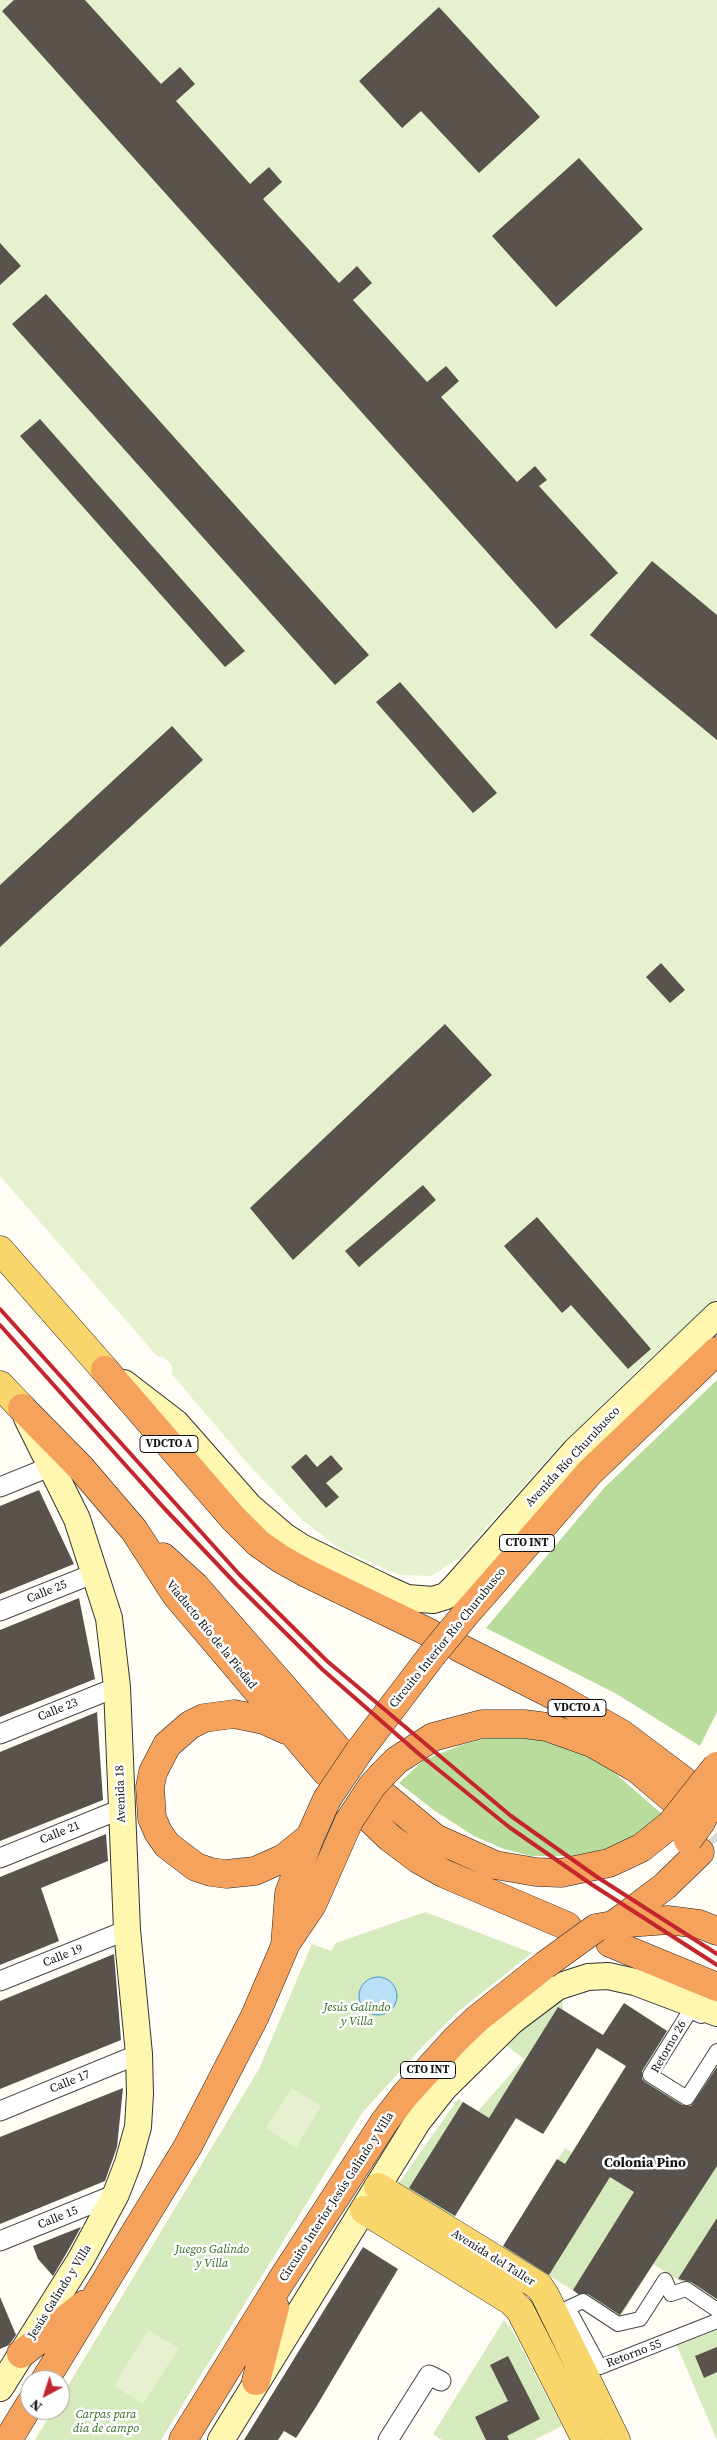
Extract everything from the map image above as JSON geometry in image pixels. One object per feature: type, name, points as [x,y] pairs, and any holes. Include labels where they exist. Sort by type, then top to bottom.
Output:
[{"type":"highway","name":"Circuito Interior Río Churubusco","points":[[310,1837],[342,1758],[431,1644],[464,1616],[585,1478],[717,1351]]},
{"type":"highway","name":"VDCTO A","points":[[105,1370],[233,1518],[258,1542],[280,1559],[431,1644]]},
{"type":"highway","name":"Viaducto Río de la Piedad","points":[[22,1408],[81,1468],[134,1530],[176,1594],[292,1733],[342,1758]]},
{"type":"highway","points":[[134,1530],[195,1586],[342,1758]]},
{"type":"highway","name":"VDCTO A","points":[[458,1647],[567,1703],[622,1734],[696,1826]]},
{"type":"highway","points":[[292,1733],[264,1720],[234,1714],[204,1718],[190,1725],[172,1739],[159,1758],[150,1787],[152,1818],[158,1832],[167,1845],[196,1867],[219,1873],[255,1871],[269,1866],[284,1858],[310,1837]]},
{"type":"highway","points":[[285,1946],[312,1905],[370,1801],[397,1760],[433,1737],[482,1724],[524,1724],[547,1727],[592,1743],[637,1769],[696,1826]]},
{"type":"highway","points":[[370,1801],[442,1842],[495,1865],[536,1872],[561,1873],[609,1863],[696,1826],[717,1766]]},
{"type":"highway","name":"CTO INT","points":[[606,1932],[604,1913],[653,1873],[701,1822],[711,1802],[717,1779]]},
{"type":"highway","points":[[370,1801],[397,1843],[445,1874],[568,1926]]},
{"type":"highway","name":"CTO INT","points":[[51,2370],[188,2146],[255,2016],[285,1946],[289,1894],[310,1837]]},
{"type":"highway","points":[[606,1932],[668,1920],[699,1924],[717,1931]]},
{"type":"highway","points":[[606,1932],[717,1987]]},
{"type":"highway","name":"Circuito Interior Jesús Galindo y Villa","points":[[183,2440],[373,2137],[405,2095],[477,2019],[544,1965],[606,1932]]},
{"type":"highway","points":[[256,2382],[281,2281]]},
{"type":"highway","points":[[10,2359],[98,2294]]},
{"type":"highway","points":[[8,2440],[20,2420]]},
{"type":"main road","name":"VDCTO A","points":[[0,1249],[105,1370]]},
{"type":"main road","name":"Avenida Río Churubusco","points":[[105,1370],[176,1423],[250,1507],[284,1536],[301,1547],[407,1598],[433,1600],[446,1596],[454,1588],[575,1451],[635,1391],[717,1315]]},
{"type":"main road","name":"Viaducto Río de la Piedad","points":[[0,1385],[22,1408]]},
{"type":"main road","name":"Avenida 18","points":[[22,1408],[77,1519],[110,1618],[117,1687],[127,1930],[139,2054],[138,2127],[128,2164],[116,2194]]},
{"type":"main road","name":"CTO INT","points":[[221,2440],[418,2121],[444,2088],[469,2061],[536,2002],[557,1987],[588,1977],[608,1976],[634,1982],[717,2013]]},
{"type":"main road","name":"Avenida del Taller","points":[[378,2186],[538,2286],[545,2295],[616,2440]]},
{"type":"main road","name":"Jesús Galindo y Villa","points":[[0,2388],[10,2359],[81,2259],[116,2194]]},
{"type":"main road","points":[[364,2210],[511,2301],[520,2310],[586,2440]]},
{"type":"street","points":[[0,1487],[52,1466]]},
{"type":"street","name":"Calle 25","points":[[0,1611],[94,1572]]},
{"type":"street","name":"Calle 23","points":[[0,1734],[117,1687]]},
{"type":"street","name":"Calle 21","points":[[0,1858],[121,1809]]},
{"type":"street","name":"Calle 19","points":[[0,1981],[127,1930]]},
{"type":"street","name":"Retorno 26","points":[[717,2023],[690,2011],[650,2075],[687,2098],[717,2051]]},
{"type":"street","name":"Calle 17","points":[[0,2111],[139,2054]]},
{"type":"street","name":"Calle 15","points":[[0,2241],[116,2194]]},
{"type":"street","name":"Retorno 55","points":[[717,2310],[686,2289],[671,2294],[665,2280],[640,2319],[618,2324],[584,2301],[568,2308],[600,2367],[717,2321]]},
{"type":"street","points":[[388,2440],[429,2375],[440,2381]]},
{"type":"green space","points":[[0,0],[717,0],[717,1299],[636,1372],[556,1450],[459,1558],[431,1576],[399,1575],[340,1549],[302,1520],[249,1465],[187,1392],[172,1374],[172,1366],[165,1358],[157,1356],[0,1176]]},
{"type":"green space","points":[[717,1380],[717,1712],[700,1746],[615,1693],[486,1628],[604,1488]]},
{"type":"green space","points":[[529,1734],[601,1761],[663,1815],[623,1846],[577,1856],[531,1856],[504,1849],[474,1836],[435,1811],[399,1783],[424,1760],[461,1745],[494,1736]]},
{"type":"green space","name":"Jesús Galindo y Villa","points":[[425,1912],[532,1953],[460,2010],[423,2046],[362,2113],[161,2440],[35,2440],[47,2420],[70,2420],[70,2382],[259,2069],[312,1944],[331,1951],[336,1943]]},
{"type":"green space","points":[[562,1999],[563,2010],[603,2035],[624,2003],[669,2032],[650,2075],[687,2098],[717,2051],[717,2304],[653,2264],[619,2319],[503,2247],[565,2148],[572,2153],[626,2066],[597,2047],[543,2134],[516,2119],[454,2218],[398,2184],[458,2099],[478,2111],[524,2059],[506,2045],[538,2014]]},
{"type":"green space","points":[[292,2088],[321,2106],[296,2148],[266,2128]]},
{"type":"green space","points":[[504,2320],[512,2330],[562,2426],[534,2440],[442,2440],[433,2434]]},
{"type":"green space","points":[[717,2321],[717,2440],[674,2339]]},
{"type":"green space","points":[[148,2330],[179,2348],[143,2404],[114,2386]]},
{"type":"water","points":[[378,1977],[385,1978],[391,1983],[396,1989],[396,2003],[391,2009],[385,2014],[378,2015],[371,2014],[365,2009],[360,2003],[359,1996],[360,1989],[365,1983],[371,1978]]},
{"type":"building","points":[[14,0],[85,0],[161,84],[180,67],[195,84],[176,101],[250,184],[269,167],[282,182],[263,199],[339,283],[357,266],[372,283],[353,300],[427,382],[446,366],[459,381],[441,397],[517,482],[535,466],[547,480],[539,486],[618,573],[556,629],[2,11]]},
{"type":"building","points":[[439,7],[540,117],[479,173],[421,111],[402,128],[359,81]]},
{"type":"building","points":[[579,158],[643,229],[556,307],[492,236]]},
{"type":"building","points":[[0,243],[21,266],[0,285]]},
{"type":"building","points":[[46,294],[369,655],[335,685],[12,324]]},
{"type":"building","points":[[40,419],[245,651],[225,667],[20,436]]},
{"type":"building","points":[[652,561],[717,615],[717,740],[590,635]]},
{"type":"building","points":[[400,682],[497,793],[473,813],[376,702]]},
{"type":"building","points":[[172,726],[203,760],[0,947],[0,885]]},
{"type":"building","points":[[661,963],[685,990],[670,1003],[646,977]]},
{"type":"building","points":[[445,1024],[492,1075],[293,1260],[250,1208]]},
{"type":"building","points":[[423,1185],[436,1200],[359,1267],[345,1251]]},
{"type":"building","points":[[537,1217],[651,1349],[628,1369],[571,1305],[562,1313],[504,1246]]},
{"type":"building","points":[[306,1454],[317,1467],[331,1455],[343,1469],[326,1483],[339,1497],[326,1508],[291,1467]]},
{"type":"building","points":[[39,1490],[74,1564],[0,1594],[0,1506]]},
{"type":"building","points":[[79,1598],[95,1679],[0,1717],[0,1630]]},
{"type":"building","points":[[97,1712],[103,1800],[0,1841],[0,1752]]},
{"type":"building","points":[[106,1834],[108,1861],[41,1888],[59,1941],[0,1965],[0,1877]]},
{"type":"building","points":[[114,1954],[121,2040],[0,2089],[0,2001]]},
{"type":"building","points":[[624,2003],[667,2031],[642,2071],[642,2079],[645,2082],[682,2105],[691,2106],[717,2067],[717,2166],[620,2315],[588,2294],[578,2294],[573,2290],[634,2192],[610,2177],[549,2275],[503,2246],[557,2159],[565,2164],[626,2066],[597,2048],[543,2134],[516,2118],[455,2216],[409,2188],[463,2102],[489,2118],[558,2007],[603,2035]]},
{"type":"building","points":[[123,2088],[117,2147],[105,2181],[0,2224],[0,2137]]},
{"type":"building","points":[[717,2218],[717,2299],[691,2282],[678,2279]]},
{"type":"building","points":[[81,2227],[53,2276],[38,2259],[33,2246]]},
{"type":"building","points":[[363,2247],[398,2269],[316,2407],[296,2438],[284,2431],[278,2440],[244,2440]]},
{"type":"building","points":[[0,2297],[16,2335],[9,2345],[0,2349]]},
{"type":"building","points":[[717,2347],[717,2372],[704,2378],[695,2356]]},
{"type":"building","points":[[508,2356],[540,2419],[507,2436],[509,2440],[486,2440],[475,2417],[508,2401],[490,2365]]},
{"type":"tunnel","points":[[681,1808],[715,1843]]},
{"type":"railway","points":[[0,1309],[239,1574],[327,1661],[511,1816],[597,1877],[717,1954]]},
{"type":"railway","points":[[0,1325],[164,1508],[236,1584],[323,1670],[419,1754],[509,1827],[591,1884],[717,1965]]},
{"type":"district","name":"Colonia Pino","points":[[645,2163]]},
{"type":"park label","name":"Juegos Galindo y Villa","points":[[212,2257]]},
{"type":"park label","name":"Carpas para dia de campo","points":[[106,2422]]}]
